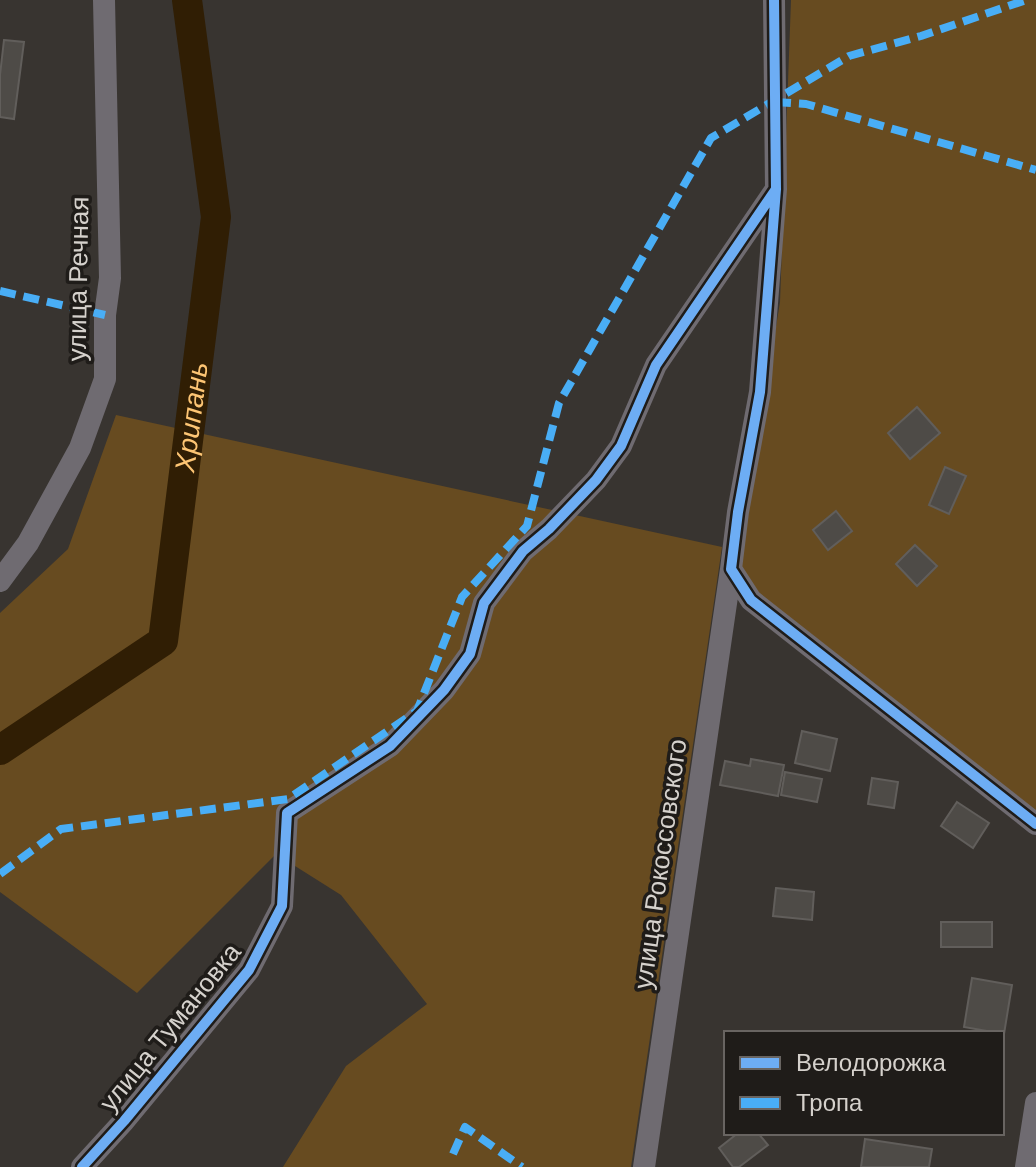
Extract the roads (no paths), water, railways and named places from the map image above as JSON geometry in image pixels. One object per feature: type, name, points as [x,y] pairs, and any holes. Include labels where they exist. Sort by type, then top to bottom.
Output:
[{"type":"street","name":"улица Речная","points":[[0,581],[28,543],[80,448],[105,379],[105,315],[110,278],[104,0]]},
{"type":"street","name":"улица Рокоссовского","points":[[644,1167],[738,512],[760,392],[776,189],[774,0]]},
{"type":"street","name":"улица Тумановка","points":[[82,1167],[249,970],[282,906],[287,813],[390,746],[444,690],[470,654],[484,603],[523,551],[596,480],[621,446],[656,365],[776,189]]},
{"type":"street","points":[[731,569],[751,600],[1036,824]]},
{"type":"street","points":[[1026,1167],[1036,1103]]},
{"type":"waterway","name":"Хрипань","points":[[0,750],[163,641],[216,217],[187,0]]}]
